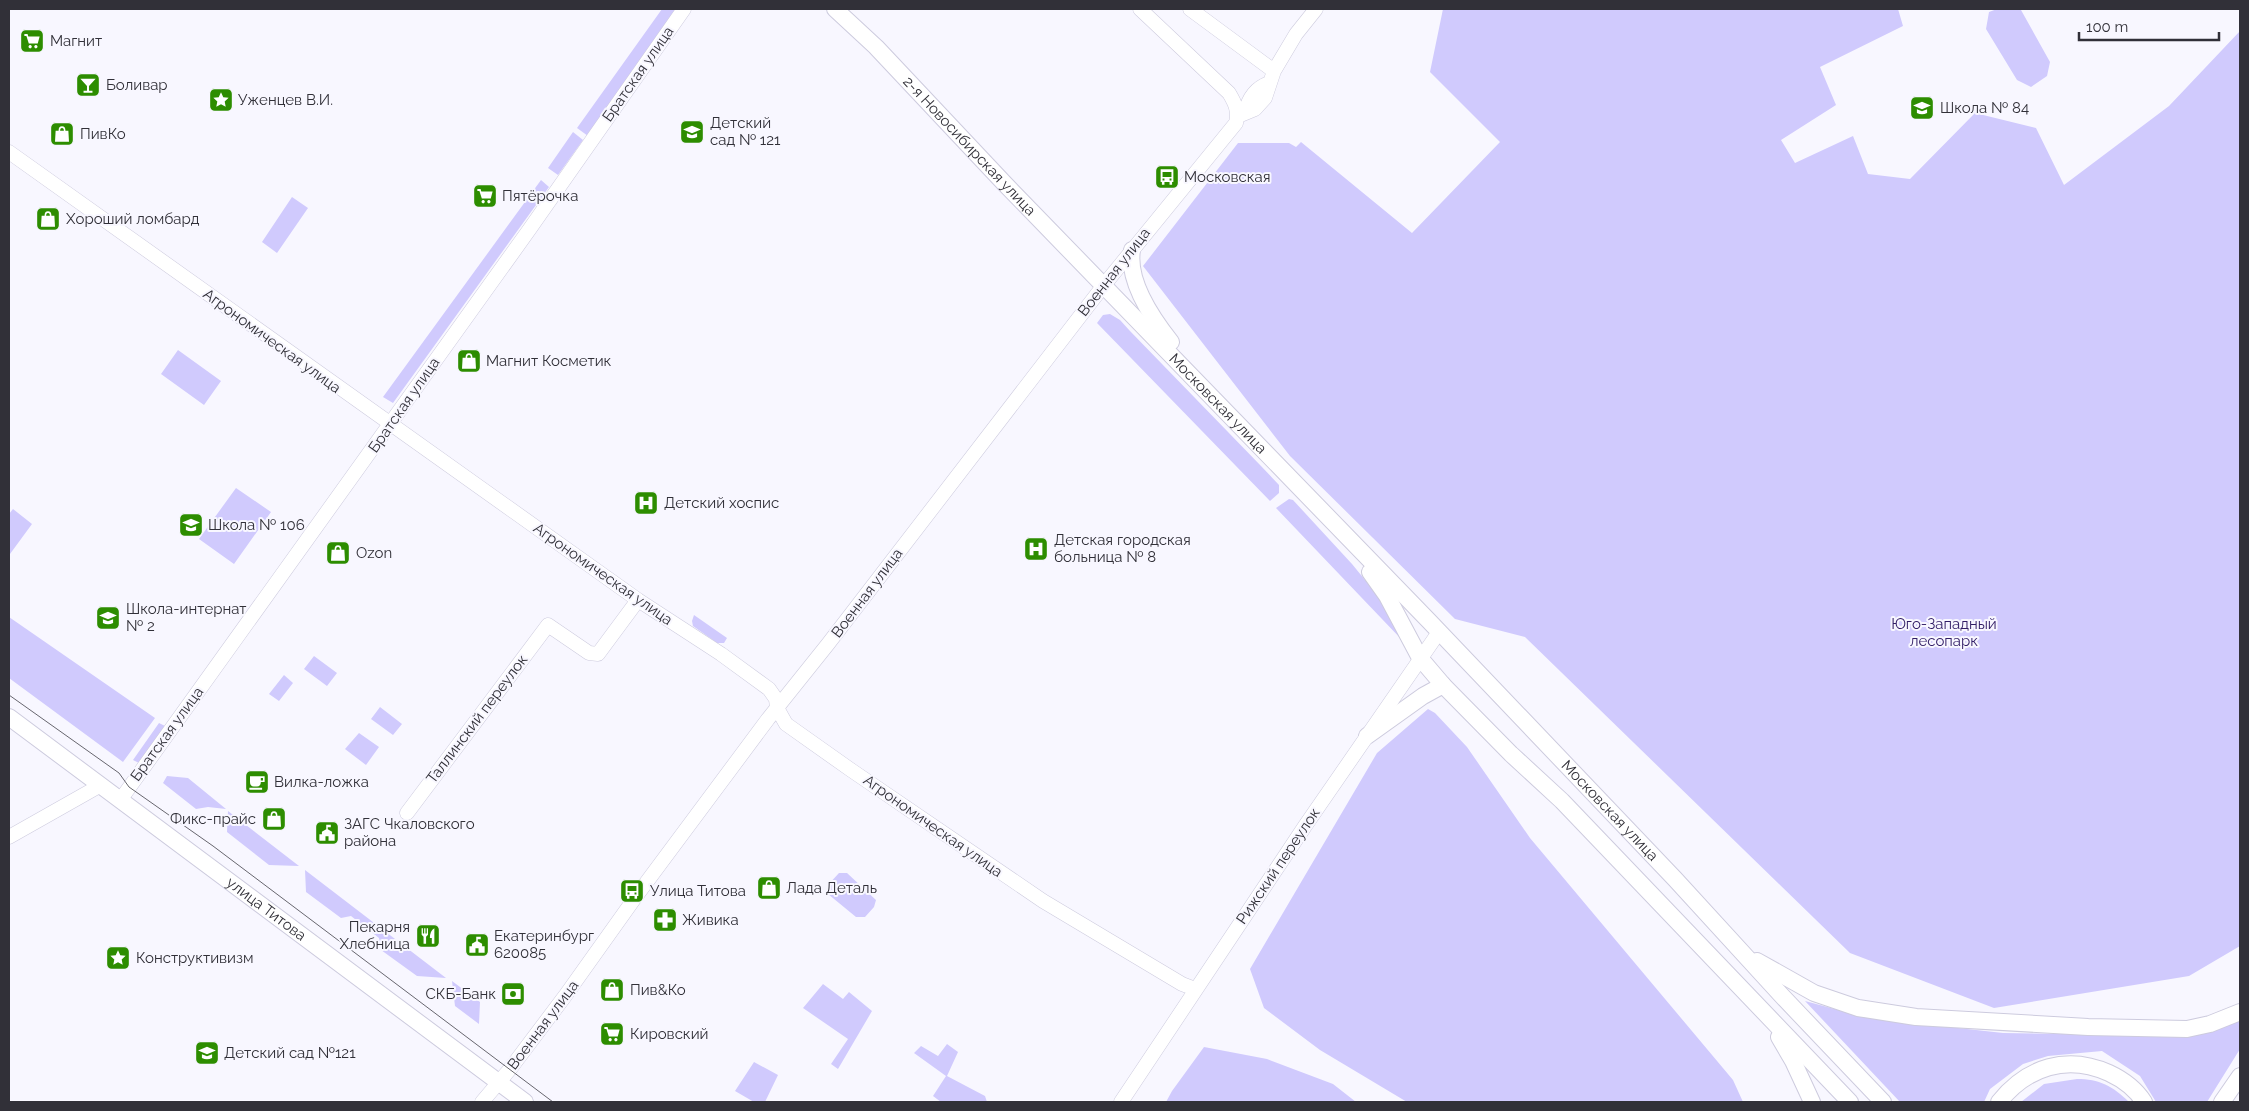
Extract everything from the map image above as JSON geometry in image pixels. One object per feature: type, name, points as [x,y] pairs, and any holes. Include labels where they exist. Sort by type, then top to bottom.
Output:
[{"type":"main road","name":"2-я Новосибирская улица","points":[[835,9],[876,47],[1004,183],[1104,285]]},
{"type":"main road","points":[[1132,250],[1131,270],[1151,316],[1185,361],[1189,374]]},
{"type":"main road","name":"Московская улица","points":[[1104,285],[1439,632],[1884,1102]]},
{"type":"main road","name":"Московская улица","points":[[1332,522],[1387,596],[1420,658],[1443,685],[1511,754],[1562,801],[1850,1102]]},
{"type":"main road","points":[[1367,736],[1423,696],[1443,685]]},
{"type":"main road","name":"улица Титова","points":[[9,716],[525,1102]]},
{"type":"main road","points":[[1744,954],[1814,993],[1858,1008],[1916,1017],[2088,1027],[2187,1030],[2210,1024],[2240,1012]]},
{"type":"main road","points":[[1762,1010],[1793,1061],[1812,1102]]},
{"type":"main road","points":[[1999,1102],[2009,1090],[2029,1074],[2053,1065],[2073,1064],[2095,1067],[2125,1081],[2144,1102]]},
{"type":"main road","points":[[2222,1102],[2240,1076]]},
{"type":"street","name":"Братская улица","points":[[121,799],[684,9]]},
{"type":"street","points":[[1140,9],[1229,93],[1242,114]]},
{"type":"street","points":[[1190,9],[1271,77]]},
{"type":"street","name":"Военная улица","points":[[482,1102],[499,1083],[777,708],[1104,285],[1236,123],[1247,102],[1269,92],[1271,77],[1296,34],[1316,9]]},
{"type":"street","name":"Агрономическая улица","points":[[9,152],[638,600],[721,654],[769,689],[776,699],[777,708],[786,724],[1042,901],[1182,984],[1195,989]]},
{"type":"street","name":"Таллинский переулок","points":[[407,813],[548,625],[589,653],[598,654],[638,600]]},
{"type":"street","name":"Рижский переулок","points":[[1121,1102],[1195,989],[1439,632]]},
{"type":"street","points":[[9,837],[101,785]]},
{"type":"green space","points":[[662,9],[678,9],[588,136],[577,128]]},
{"type":"green space","name":"Юго-Западный лесопарк","points":[[1443,9],[1898,9],[1903,26],[1820,67],[1836,105],[1781,140],[1795,163],[1853,136],[1868,174],[1910,179],[1975,113],[2036,128],[2064,185],[2169,106],[2240,31],[2240,946],[2189,976],[1994,1008],[1850,953],[1525,637],[1455,619],[1290,456],[1143,266],[1238,143],[1289,143],[1296,147],[1301,142],[1412,233],[1500,142],[1430,72]]},
{"type":"green space","points":[[1997,9],[2021,10],[2050,62],[2047,76],[2031,87],[2017,80],[1986,29],[1989,12]]},
{"type":"green space","points":[[573,132],[583,140],[558,175],[548,168]]},
{"type":"green space","points":[[541,180],[549,187],[393,403],[383,397]]},
{"type":"green space","points":[[292,197],[308,208],[277,253],[262,242]]},
{"type":"green space","points":[[1110,314],[1120,320],[1279,485],[1279,493],[1270,501],[1097,323],[1103,315]]},
{"type":"green space","points":[[178,350],[221,381],[204,405],[161,374]]},
{"type":"green space","points":[[236,488],[271,512],[234,564],[199,539]]},
{"type":"green space","points":[[1289,499],[1293,500],[1352,564],[1383,602],[1403,641],[1276,508]]},
{"type":"green space","points":[[13,509],[32,524],[10,554],[9,514]]},
{"type":"green space","points":[[694,615],[727,638],[724,643],[717,643],[693,626]]},
{"type":"green space","points":[[9,617],[155,718],[123,762],[9,678]]},
{"type":"green space","points":[[314,656],[337,673],[327,686],[304,669]]},
{"type":"green space","points":[[284,675],[293,683],[279,701],[269,694]]},
{"type":"green space","points":[[380,707],[402,724],[393,735],[371,719]]},
{"type":"green space","points":[[1428,709],[1435,713],[1467,747],[1530,838],[1733,1080],[1743,1102],[1407,1102],[1320,1050],[1264,1008],[1250,969],[1377,753]]},
{"type":"green space","points":[[159,723],[165,726],[166,732],[139,763],[133,760]]},
{"type":"green space","points":[[359,733],[379,747],[366,765],[345,749]]},
{"type":"green space","points":[[167,776],[188,778],[226,809],[208,807],[196,809],[163,783]]},
{"type":"green space","points":[[228,811],[299,866],[269,865],[227,832]]},
{"type":"green space","points":[[305,870],[446,978],[417,976],[381,950],[379,938],[351,916],[341,918],[306,892]]},
{"type":"green space","points":[[839,873],[847,873],[876,900],[874,907],[865,917],[856,917],[828,894],[827,886]]},
{"type":"green space","points":[[452,981],[480,1002],[479,1024],[455,1006]]},
{"type":"green space","points":[[823,984],[843,999],[849,992],[872,1011],[838,1069],[831,1064],[848,1039],[803,1008]]},
{"type":"green space","points":[[1805,1001],[1868,1018],[2003,1033],[2146,1035],[2240,1020],[2240,1049],[2207,1102],[2156,1102],[2140,1076],[2102,1051],[2048,1056],[2023,1064],[1990,1089],[1984,1102],[1900,1102]]},
{"type":"green space","points":[[947,1044],[958,1052],[947,1076],[985,1096],[987,1102],[941,1102],[933,1096],[946,1076],[914,1053],[921,1046],[938,1056]]},
{"type":"green space","points":[[1204,1047],[1267,1059],[1333,1084],[1356,1102],[1166,1102]]},
{"type":"green space","points":[[754,1062],[778,1075],[765,1102],[754,1102],[735,1091]]},
{"type":"green space","points":[[2077,1079],[2092,1080],[2105,1084],[2129,1102],[2021,1102],[2044,1084]]},
{"type":"tram line","points":[[9,695],[119,773],[129,787],[213,846],[553,1102]]},
{"type":"place","name":"Магнит","points":[[32,41]]},
{"type":"place","name":"Боливар","points":[[88,85]]},
{"type":"place","name":"Уженцев В.И.","points":[[221,100]]},
{"type":"place","name":"Школа № 84","points":[[1922,108]]},
{"type":"place","name":"Детский сад № 121","points":[[692,132]]},
{"type":"place","name":"ПивКо","points":[[62,134]]},
{"type":"place","name":"Московская","points":[[1167,177]]},
{"type":"place","name":"Пятёрочка","points":[[485,196]]},
{"type":"place","name":"Хороший ломбард","points":[[48,219]]},
{"type":"place","name":"Магнит Косметик","points":[[469,361]]},
{"type":"place","name":"Детский хоспис","points":[[646,503]]},
{"type":"place","name":"Школа № 106","points":[[191,525]]},
{"type":"place","name":"Детская городская больница № 8","points":[[1036,549]]},
{"type":"place","name":"Ozon","points":[[338,553]]},
{"type":"place","name":"Школа-интернат № 2","points":[[108,618]]},
{"type":"place","name":"Вилка-ложка","points":[[257,782]]},
{"type":"place","name":"Фикс-прайс","points":[[274,819]]},
{"type":"place","name":"ЗАГС Чкаловского района","points":[[327,833]]},
{"type":"place","name":"Лада Деталь","points":[[769,888]]},
{"type":"place","name":"Улица Титова","points":[[632,891]]},
{"type":"place","name":"Живика","points":[[665,920]]},
{"type":"place","name":"Пекарня Хлебница","points":[[428,936]]},
{"type":"place","name":"Екатеринбург 620085","points":[[477,945]]},
{"type":"place","name":"Конструктивизм","points":[[118,958]]},
{"type":"place","name":"Пив&Ко","points":[[612,990]]},
{"type":"place","name":"СКБ-Банк","points":[[513,994]]},
{"type":"place","name":"Кировский","points":[[612,1034]]},
{"type":"place","name":"Детский сад №121","points":[[207,1053]]}]
